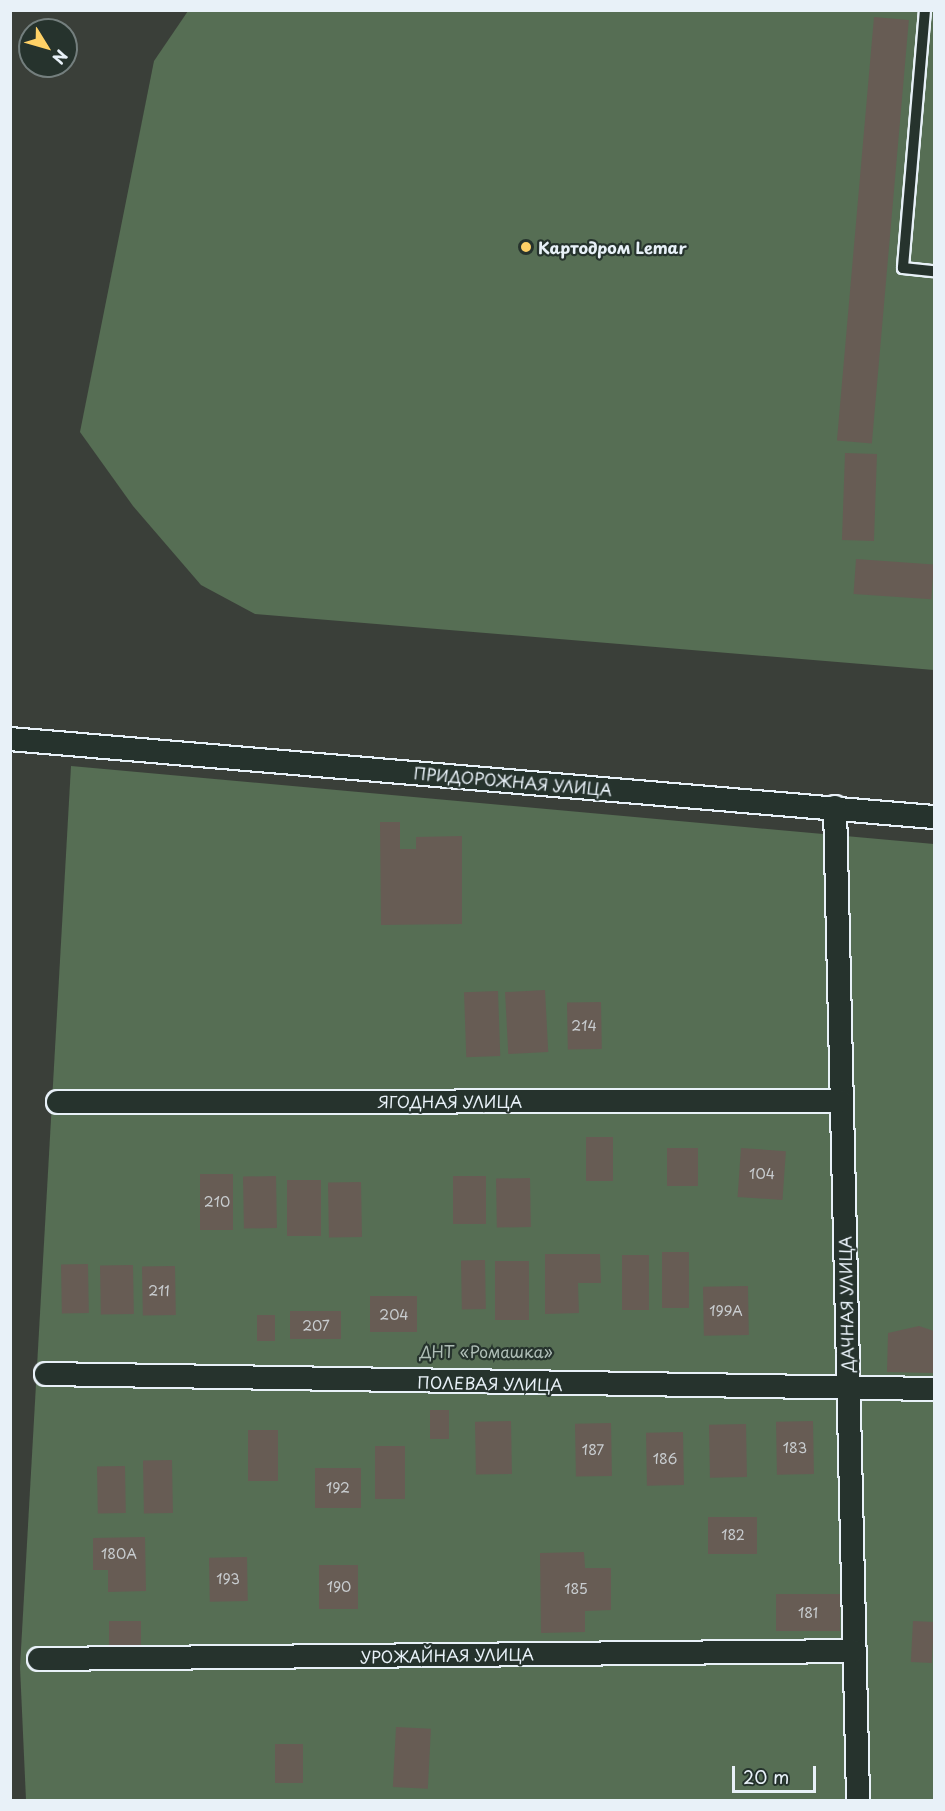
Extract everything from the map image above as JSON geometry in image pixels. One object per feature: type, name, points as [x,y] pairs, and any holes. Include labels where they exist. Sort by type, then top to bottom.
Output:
[{"type":"street","name":"ПРИДОРОЖНАЯ УЛИЦА","points":[[10,739],[934,817]]},
{"type":"street","name":"ДАЧНАЯ УЛИЦА","points":[[835,807],[858,1800]]},
{"type":"street","name":"ЯГОДНАЯ УЛИЦА","points":[[58,1102],[842,1101]]},
{"type":"street","name":"ПОЛЕВАЯ УЛИЦА","points":[[46,1374],[848,1390],[934,1389]]},
{"type":"street","name":"УРОЖАЙНАЯ УЛИЦА","points":[[39,1659],[854,1651]]},
{"type":"lane","points":[[925,10],[903,268],[934,271]]},
{"type":"green space","name":"Картодром Lemar","points":[[188,11],[934,11],[934,670],[255,614],[201,585],[133,506],[80,432],[154,61]]},
{"type":"green space","name":"ДНТ «Ромашка»","points":[[71,766],[934,844],[934,1800],[26,1800],[20,1667]]},
{"type":"building","points":[[874,17],[909,20],[872,443],[837,440]]},
{"type":"building","points":[[845,453],[877,454],[874,541],[842,540]]},
{"type":"building","points":[[856,559],[934,564],[931,599],[854,594]]},
{"type":"building","points":[[380,822],[400,822],[400,849],[416,849],[416,837],[462,836],[462,924],[381,925]]},
{"type":"building","points":[[545,990],[548,1052],[508,1054],[505,992]]},
{"type":"building","points":[[498,991],[500,1056],[466,1057],[464,992]]},
{"type":"building","points":[[601,1002],[602,1049],[568,1050],[567,1003]]},
{"type":"building","points":[[586,1137],[613,1137],[613,1181],[586,1181]]},
{"type":"building","points":[[667,1148],[698,1148],[698,1186],[667,1186]]},
{"type":"building","points":[[741,1148],[786,1151],[782,1200],[738,1197]]},
{"type":"building","points":[[200,1174],[233,1174],[233,1230],[200,1230]]},
{"type":"building","points":[[276,1176],[277,1228],[244,1229],[243,1177]]},
{"type":"building","points":[[453,1176],[486,1176],[486,1224],[453,1224]]},
{"type":"building","points":[[530,1178],[531,1227],[497,1228],[496,1179]]},
{"type":"building","points":[[287,1180],[321,1180],[321,1236],[287,1236]]},
{"type":"building","points":[[361,1182],[362,1237],[329,1238],[328,1183]]},
{"type":"building","points":[[662,1252],[689,1252],[689,1308],[662,1308]]},
{"type":"building","points":[[545,1254],[600,1254],[601,1283],[578,1283],[579,1313],[545,1314]]},
{"type":"building","points":[[622,1255],[649,1255],[649,1310],[622,1310]]},
{"type":"building","points":[[461,1260],[485,1260],[486,1309],[462,1309]]},
{"type":"building","points":[[495,1261],[529,1261],[529,1320],[495,1320]]},
{"type":"building","points":[[61,1264],[88,1264],[89,1313],[62,1313]]},
{"type":"building","points":[[133,1265],[134,1314],[101,1315],[100,1266]]},
{"type":"building","points":[[175,1266],[176,1315],[143,1316],[142,1267]]},
{"type":"building","points":[[748,1286],[749,1335],[704,1336],[703,1287]]},
{"type":"building","points":[[370,1296],[417,1296],[417,1332],[370,1332]]},
{"type":"building","points":[[290,1311],[341,1311],[341,1339],[290,1339]]},
{"type":"building","points":[[257,1315],[275,1315],[275,1341],[257,1341]]},
{"type":"building","points":[[919,1326],[934,1331],[934,1373],[887,1372],[888,1333]]},
{"type":"building","points":[[430,1410],[449,1410],[449,1439],[430,1439]]},
{"type":"building","points":[[511,1421],[512,1474],[476,1475],[475,1422]]},
{"type":"building","points":[[813,1421],[814,1474],[777,1475],[776,1422]]},
{"type":"building","points":[[611,1423],[612,1476],[576,1477],[575,1424]]},
{"type":"building","points":[[746,1424],[747,1477],[710,1478],[709,1425]]},
{"type":"building","points":[[248,1430],[278,1430],[278,1481],[248,1481]]},
{"type":"building","points":[[683,1432],[684,1485],[647,1486],[646,1433]]},
{"type":"building","points":[[375,1446],[405,1446],[405,1499],[375,1499]]},
{"type":"building","points":[[172,1460],[173,1513],[144,1513],[143,1461]]},
{"type":"building","points":[[97,1466],[125,1466],[126,1513],[98,1513]]},
{"type":"building","points":[[315,1468],[361,1468],[361,1508],[315,1508]]},
{"type":"building","points":[[708,1517],[757,1517],[757,1554],[708,1554]]},
{"type":"building","points":[[145,1537],[146,1591],[108,1592],[108,1570],[93,1570],[93,1538]]},
{"type":"building","points":[[584,1552],[585,1568],[611,1568],[611,1610],[585,1611],[585,1632],[541,1633],[540,1553]]},
{"type":"building","points":[[247,1557],[248,1601],[210,1602],[209,1558]]},
{"type":"building","points":[[319,1565],[358,1565],[358,1609],[319,1609]]},
{"type":"building","points":[[776,1594],[840,1594],[840,1631],[776,1631]]},
{"type":"building","points":[[109,1621],[141,1621],[141,1646],[109,1646]]},
{"type":"building","points":[[913,1621],[934,1622],[932,1663],[911,1662]]},
{"type":"building","points":[[396,1727],[431,1729],[428,1789],[393,1787]]},
{"type":"building","points":[[275,1744],[303,1744],[303,1783],[275,1783]]},
{"type":"place","name":"Картодром Lemar","points":[[526,247]]}]
